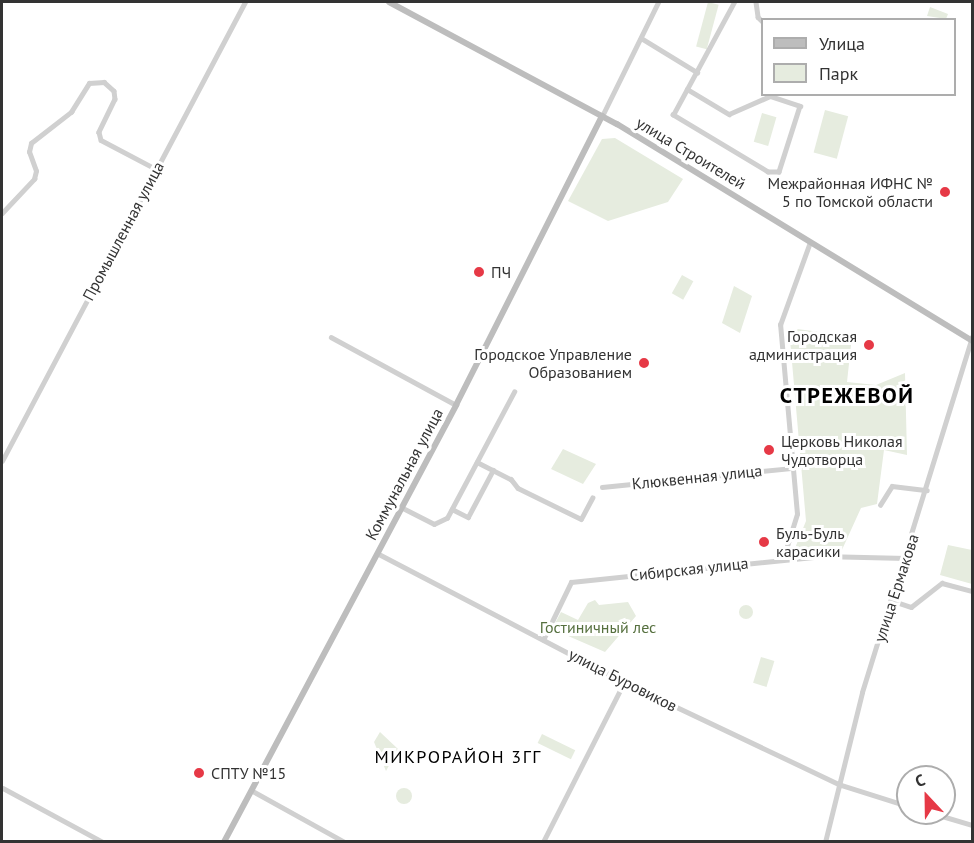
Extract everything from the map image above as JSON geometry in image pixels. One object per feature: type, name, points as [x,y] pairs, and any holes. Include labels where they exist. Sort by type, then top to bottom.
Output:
[{"type":"main road","name":"улица Строителей","points":[[389,2],[602,116],[972,339]]},
{"type":"main road","name":"Коммунальная улица","points":[[224,842],[456,405],[602,116]]},
{"type":"street","name":"Промышленная улица","points":[[2,461],[245,2]]},
{"type":"street","points":[[602,116],[658,2]]},
{"type":"street","points":[[666,119],[674,115],[734,2]]},
{"type":"street","points":[[756,2],[758,17],[761,20]]},
{"type":"street","points":[[641,38],[697,72]]},
{"type":"street","points":[[2,213],[34,178],[36,171],[29,152],[32,143],[71,112],[88,83],[104,82],[114,91],[115,99],[99,132],[102,140],[156,169]]},
{"type":"street","points":[[687,89],[729,114],[765,96]]},
{"type":"street","points":[[674,115],[768,172],[779,172],[800,106],[770,96]]},
{"type":"street","points":[[783,559],[797,514],[780,325],[799,266],[810,242]]},
{"type":"street","points":[[331,337],[456,405]]},
{"type":"street","name":"улица Ермакова","points":[[825,842],[841,785],[862,692],[893,601],[972,339]]},
{"type":"street","points":[[401,507],[434,524],[447,518],[514,392]]},
{"type":"street","points":[[477,462],[511,479],[518,488],[581,519],[592,498]]},
{"type":"street","name":"Клюквенная улица","points":[[602,487],[793,468]]},
{"type":"street","points":[[452,509],[468,517],[493,470]]},
{"type":"street","points":[[880,505],[892,486],[927,490]]},
{"type":"street","name":"улица Буровиков","points":[[377,553],[624,682],[841,785],[896,802]]},
{"type":"street","name":"Сибирская улица","points":[[543,640],[571,582],[783,559],[843,555],[906,558]]},
{"type":"street","points":[[893,601],[911,607],[942,583],[972,591]]},
{"type":"street","points":[[543,842],[624,682]]},
{"type":"street","points":[[3,788],[103,842]]},
{"type":"street","points":[[252,790],[345,842]]},
{"type":"street","points":[[956,820],[972,825]]},
{"type":"green space","points":[[708,2],[719,5],[707,49],[696,46]]},
{"type":"green space","points":[[930,7],[948,14],[946,18],[927,16]]},
{"type":"green space","points":[[825,110],[848,116],[837,159],[814,153]]},
{"type":"green space","points":[[762,113],[776,117],[768,146],[754,142]]},
{"type":"green space","points":[[615,138],[683,179],[668,202],[608,221],[568,201],[602,139]]},
{"type":"green space","points":[[682,275],[693,281],[683,300],[672,293]]},
{"type":"green space","points":[[734,286],[752,296],[740,333],[722,323]]},
{"type":"green space","points":[[789,328],[852,336],[847,382],[876,385],[905,373],[907,455],[884,450],[877,504],[861,508],[841,552],[793,553],[806,521]]},
{"type":"green space","points":[[563,449],[596,464],[583,484],[551,469]]},
{"type":"green space","name":"Буль-Буль карасики","points":[[761,535],[767,535],[771,542],[767,549],[761,549],[757,545],[757,539]]},
{"type":"green space","points":[[948,545],[972,550],[972,584],[940,575]]},
{"type":"green space","name":"Гостиничный лес","points":[[595,600],[599,605],[628,602],[636,616],[605,652],[552,629],[561,612],[578,620],[588,603]]},
{"type":"green space","points":[[743,605],[749,605],[753,612],[749,619],[743,619],[739,615],[739,609]]},
{"type":"green space","points":[[761,657],[774,661],[766,687],[753,683]]},
{"type":"green space","points":[[380,732],[398,749],[386,771],[374,742]]},
{"type":"green space","points":[[542,734],[575,750],[571,759],[538,743]]},
{"type":"green space","points":[[404,788],[412,796],[404,804],[396,796]]},
{"type":"place","name":"Межрайонная ИФНС № 5 по Томской области","points":[[945,192]]},
{"type":"place","name":"ПЧ","points":[[479,272]]},
{"type":"place","name":"Городская администрация","points":[[869,345]]},
{"type":"place","name":"Городское Управление Образованием","points":[[644,363]]},
{"type":"place","name":"Церковь Николая Чудотворца","points":[[769,450]]},
{"type":"place","name":"Буль-Буль карасики","points":[[764,542]]},
{"type":"place","name":"СПТУ №15","points":[[199,773]]},
{"type":"district","name":"СТРЕЖЕВОЙ","points":[[847,396]]},
{"type":"district","name":"МИКРОРАЙОН 3ГГ","points":[[458,757]]}]
